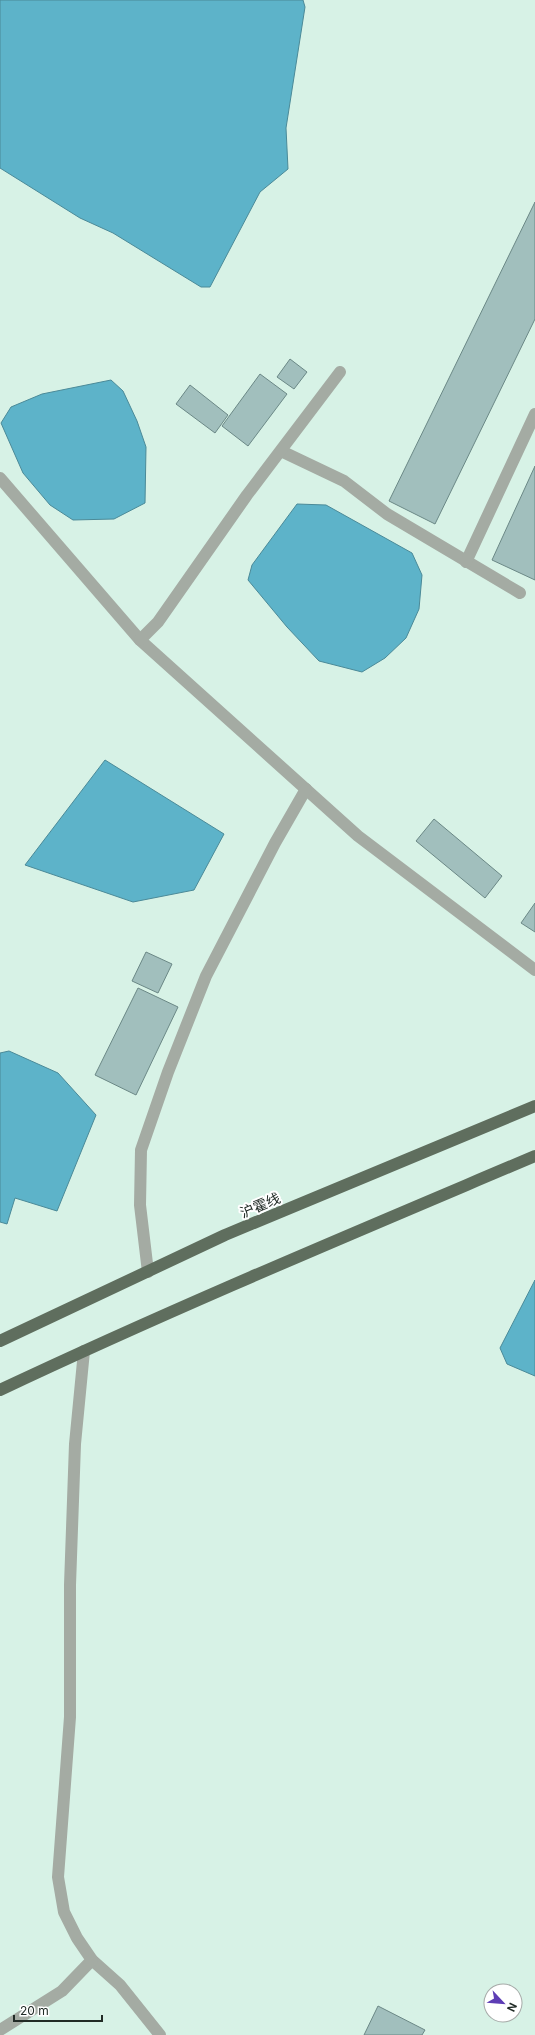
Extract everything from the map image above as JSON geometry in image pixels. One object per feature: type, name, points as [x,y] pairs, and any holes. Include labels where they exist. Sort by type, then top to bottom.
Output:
[{"type":"highway","name":"沪霍线","points":[[0,1341],[225,1235],[535,1106]]},
{"type":"highway","points":[[0,1390],[84,1350],[254,1275],[535,1156]]},
{"type":"street","points":[[140,640],[158,622],[247,495],[340,372]]},
{"type":"street","points":[[466,562],[535,414]]},
{"type":"street","points":[[281,451],[344,481],[387,514],[520,593]]},
{"type":"street","points":[[0,478],[140,640],[364,840],[535,970]]},
{"type":"street","points":[[148,1272],[140,1205],[141,1150],[168,1072],[206,976],[275,843],[306,789]]},
{"type":"street","points":[[84,1350],[75,1444],[70,1585],[70,1717],[58,1877],[64,1912],[77,1938],[92,1960],[120,1985],[160,2035]]},
{"type":"street","points":[[0,2030],[62,1991],[92,1960]]},
{"type":"water","points":[[0,0],[303,0],[305,7],[286,128],[288,169],[260,192],[210,287],[201,287],[113,233],[80,218],[0,168]]},
{"type":"water","points":[[111,380],[123,391],[137,421],[146,447],[145,503],[114,519],[73,520],[50,505],[23,473],[1,423],[11,407],[42,394]]},
{"type":"water","points":[[297,504],[326,505],[412,553],[422,575],[419,609],[406,638],[385,658],[362,672],[319,661],[287,627],[248,580],[252,565]]},
{"type":"water","points":[[105,760],[224,834],[194,890],[133,902],[25,865]]},
{"type":"water","points":[[9,1051],[58,1073],[96,1115],[57,1211],[15,1198],[7,1224],[0,1222],[0,1053]]},
{"type":"water","points":[[535,1280],[535,1376],[507,1364],[500,1348]]},
{"type":"building","points":[[535,202],[535,319],[435,524],[389,501]]},
{"type":"building","points":[[290,359],[307,372],[294,389],[277,377]]},
{"type":"building","points":[[260,374],[287,394],[248,446],[222,426]]},
{"type":"building","points":[[190,385],[228,415],[215,433],[176,404]]},
{"type":"building","points":[[535,466],[535,580],[492,560]]},
{"type":"building","points":[[434,819],[502,876],[485,898],[416,841]]},
{"type":"building","points":[[535,903],[535,932],[521,923]]},
{"type":"building","points":[[146,952],[172,964],[158,993],[132,981]]},
{"type":"building","points":[[138,988],[178,1007],[136,1095],[95,1075]]},
{"type":"building","points":[[378,2006],[425,2030],[422,2035],[364,2035]]}]
